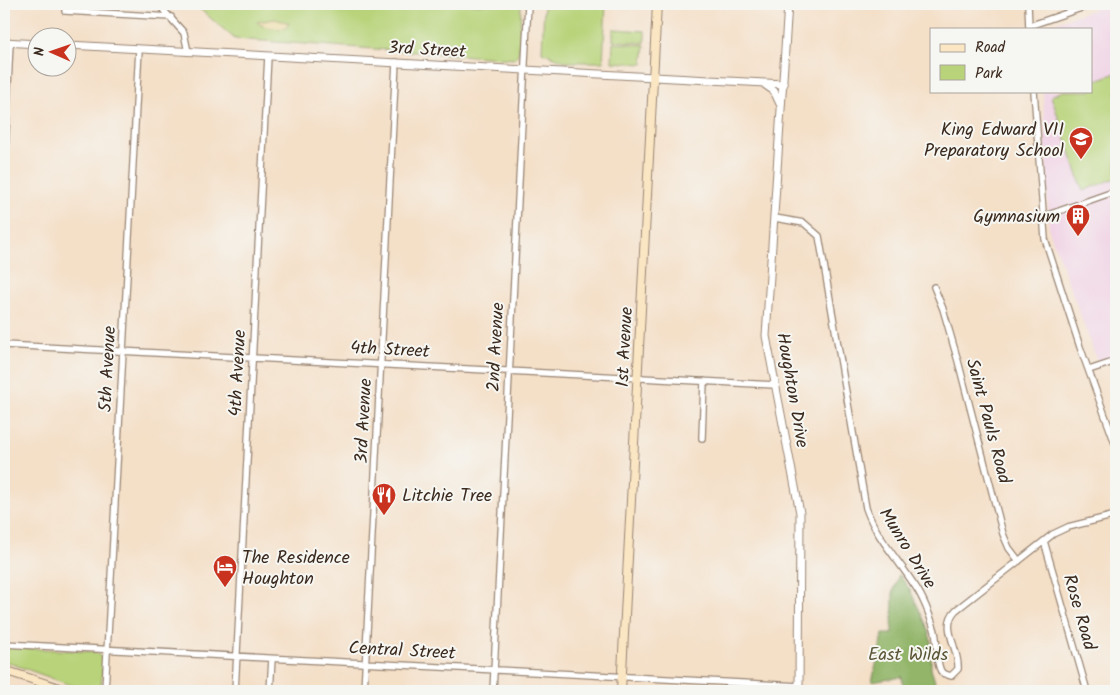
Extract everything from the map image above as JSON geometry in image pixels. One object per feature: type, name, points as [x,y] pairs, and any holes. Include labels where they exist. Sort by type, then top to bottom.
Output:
[{"type":"main road","name":"1st Avenue","points":[[622,691],[658,4]]},
{"type":"main road","points":[[4,664],[14,671]]},
{"type":"main road","points":[[4,670],[14,671],[68,691]]},
{"type":"street","points":[[158,4],[186,36],[188,52]]},
{"type":"street","name":"2nd Avenue","points":[[493,691],[528,4]]},
{"type":"street","name":"Houghton Drive","points":[[788,4],[766,336],[800,513],[799,688]]},
{"type":"street","points":[[1028,4],[1029,27],[1093,4]]},
{"type":"street","points":[[65,11],[171,17]]},
{"type":"street","points":[[4,175],[7,42],[28,43]]},
{"type":"street","name":"3rd Street","points":[[78,46],[784,84]]},
{"type":"street","name":"5th Avenue","points":[[105,691],[139,49]]},
{"type":"street","name":"4th Avenue","points":[[235,691],[268,56]]},
{"type":"street","name":"3rd Avenue","points":[[364,691],[396,62]]},
{"type":"street","points":[[759,82],[774,91],[782,107]]},
{"type":"street","points":[[1034,92],[1042,217],[1051,260],[1116,446]]},
{"type":"street","points":[[1042,217],[1116,192]]},
{"type":"street","name":"Munro Drive","points":[[774,218],[791,220],[807,225],[817,232],[821,241],[827,288],[866,508],[879,536],[914,584],[926,606],[936,633],[938,666],[944,675],[954,675],[959,666],[949,629],[952,615],[1044,541],[1068,528],[1100,520]]},
{"type":"street","name":"Saint Pauls Road","points":[[934,287],[958,361],[1003,534],[1009,548],[1019,561]]},
{"type":"street","name":"4th Street","points":[[4,345],[775,385]]},
{"type":"street","points":[[1089,370],[1116,361]]},
{"type":"street","points":[[702,438],[704,381]]},
{"type":"street","points":[[1100,520],[1116,511]]},
{"type":"street","points":[[1100,520],[1114,517]]},
{"type":"street","name":"Rose Road","points":[[1044,541],[1087,691]]},
{"type":"street","name":"Central Street","points":[[4,644],[799,688]]},
{"type":"street","points":[[270,691],[272,659]]},
{"type":"shaded area","name":"King Edward VII Preparatory School","points":[[1109,4],[1116,4],[1116,356],[1098,363],[1049,230],[1043,92],[1092,92],[1092,28],[1040,28]]},
{"type":"green space","points":[[194,4],[521,4],[519,53],[514,59],[235,39]]},
{"type":"green space","points":[[544,4],[606,4],[603,62],[567,62],[542,52]]},
{"type":"green space","points":[[613,29],[645,31],[645,43],[613,41]]},
{"type":"green space","points":[[613,43],[645,45],[643,64],[612,62]]},
{"type":"green space","points":[[1116,73],[1116,178],[1083,191],[1051,96],[1061,92],[1092,92],[1092,82]]},
{"type":"green space","name":"East Wilds","points":[[899,574],[910,590],[926,624],[931,640],[931,669],[938,691],[903,691],[902,677],[872,682],[883,634],[892,634],[893,593]]},
{"type":"green space","points":[[4,647],[96,652],[103,660],[101,689],[87,691],[4,661]]},
{"type":"sand","points":[[275,19],[289,23],[286,28],[275,28],[264,26],[257,22]]},
{"type":"place","name":"King Edward VII Preparatory School","points":[[1081,160]]},
{"type":"place","name":"Gymnasium","points":[[1078,237]]},
{"type":"place","name":"Litchie Tree","points":[[384,516]]},
{"type":"place","name":"The Residence Houghton","points":[[225,588]]}]
